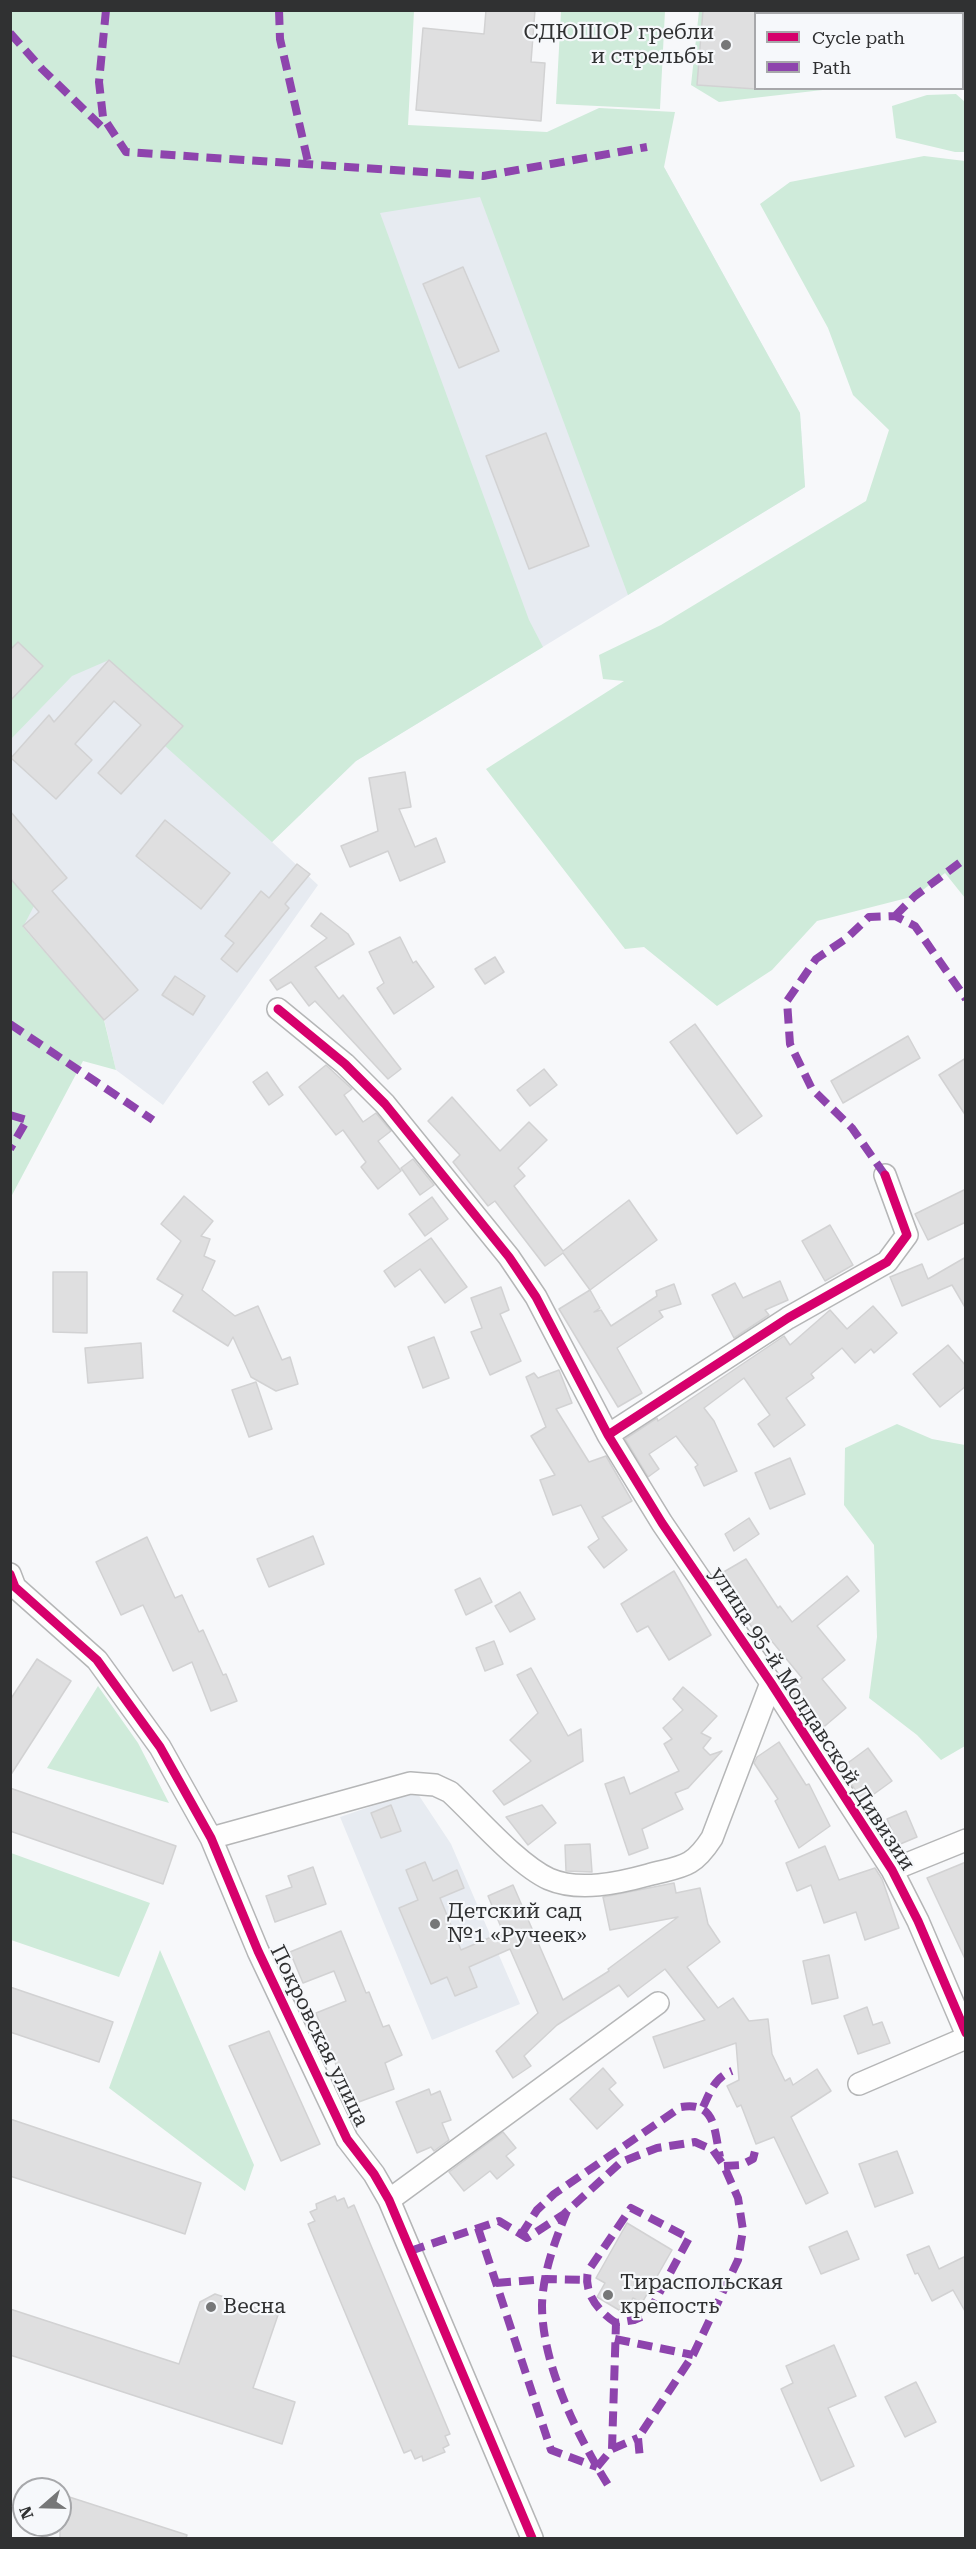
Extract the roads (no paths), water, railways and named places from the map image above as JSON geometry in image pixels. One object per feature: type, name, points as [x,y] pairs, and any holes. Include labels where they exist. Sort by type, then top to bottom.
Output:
[{"type":"street","name":"улица 95-й Молдавской Дивизии","points":[[278,1009],[345,1064],[385,1104],[509,1257],[536,1297],[609,1435],[662,1523],[771,1683],[892,1870],[918,1921],[966,2036]]},
{"type":"street","points":[[609,1435],[788,1318],[887,1262],[907,1234],[885,1175]]},
{"type":"street","name":"Покровская улица","points":[[12,1582],[96,1660],[160,1747],[211,1839],[258,1951],[347,2139],[374,2174],[389,2200],[532,2538]]},
{"type":"street","points":[[211,1839],[410,1783],[435,1785],[450,1792],[532,1869],[551,1880],[581,1885],[620,1882],[688,1865],[699,1858],[712,1838],[771,1683]]},
{"type":"street","name":"улица 95-й Молдавской Дивизии","points":[[892,1870],[966,1840]]},
{"type":"street","points":[[389,2200],[658,2002]]},
{"type":"street","points":[[859,2084],[966,2036]]},
{"type":"place","name":"СДЮШОР гребли и стрельбы","points":[[726,45]]},
{"type":"place","name":"Детский сад №1 «Ручеек»","points":[[435,1924]]},
{"type":"place","name":"Тираспольская крепость","points":[[608,2295]]},
{"type":"place","name":"Весна","points":[[211,2307]]}]
